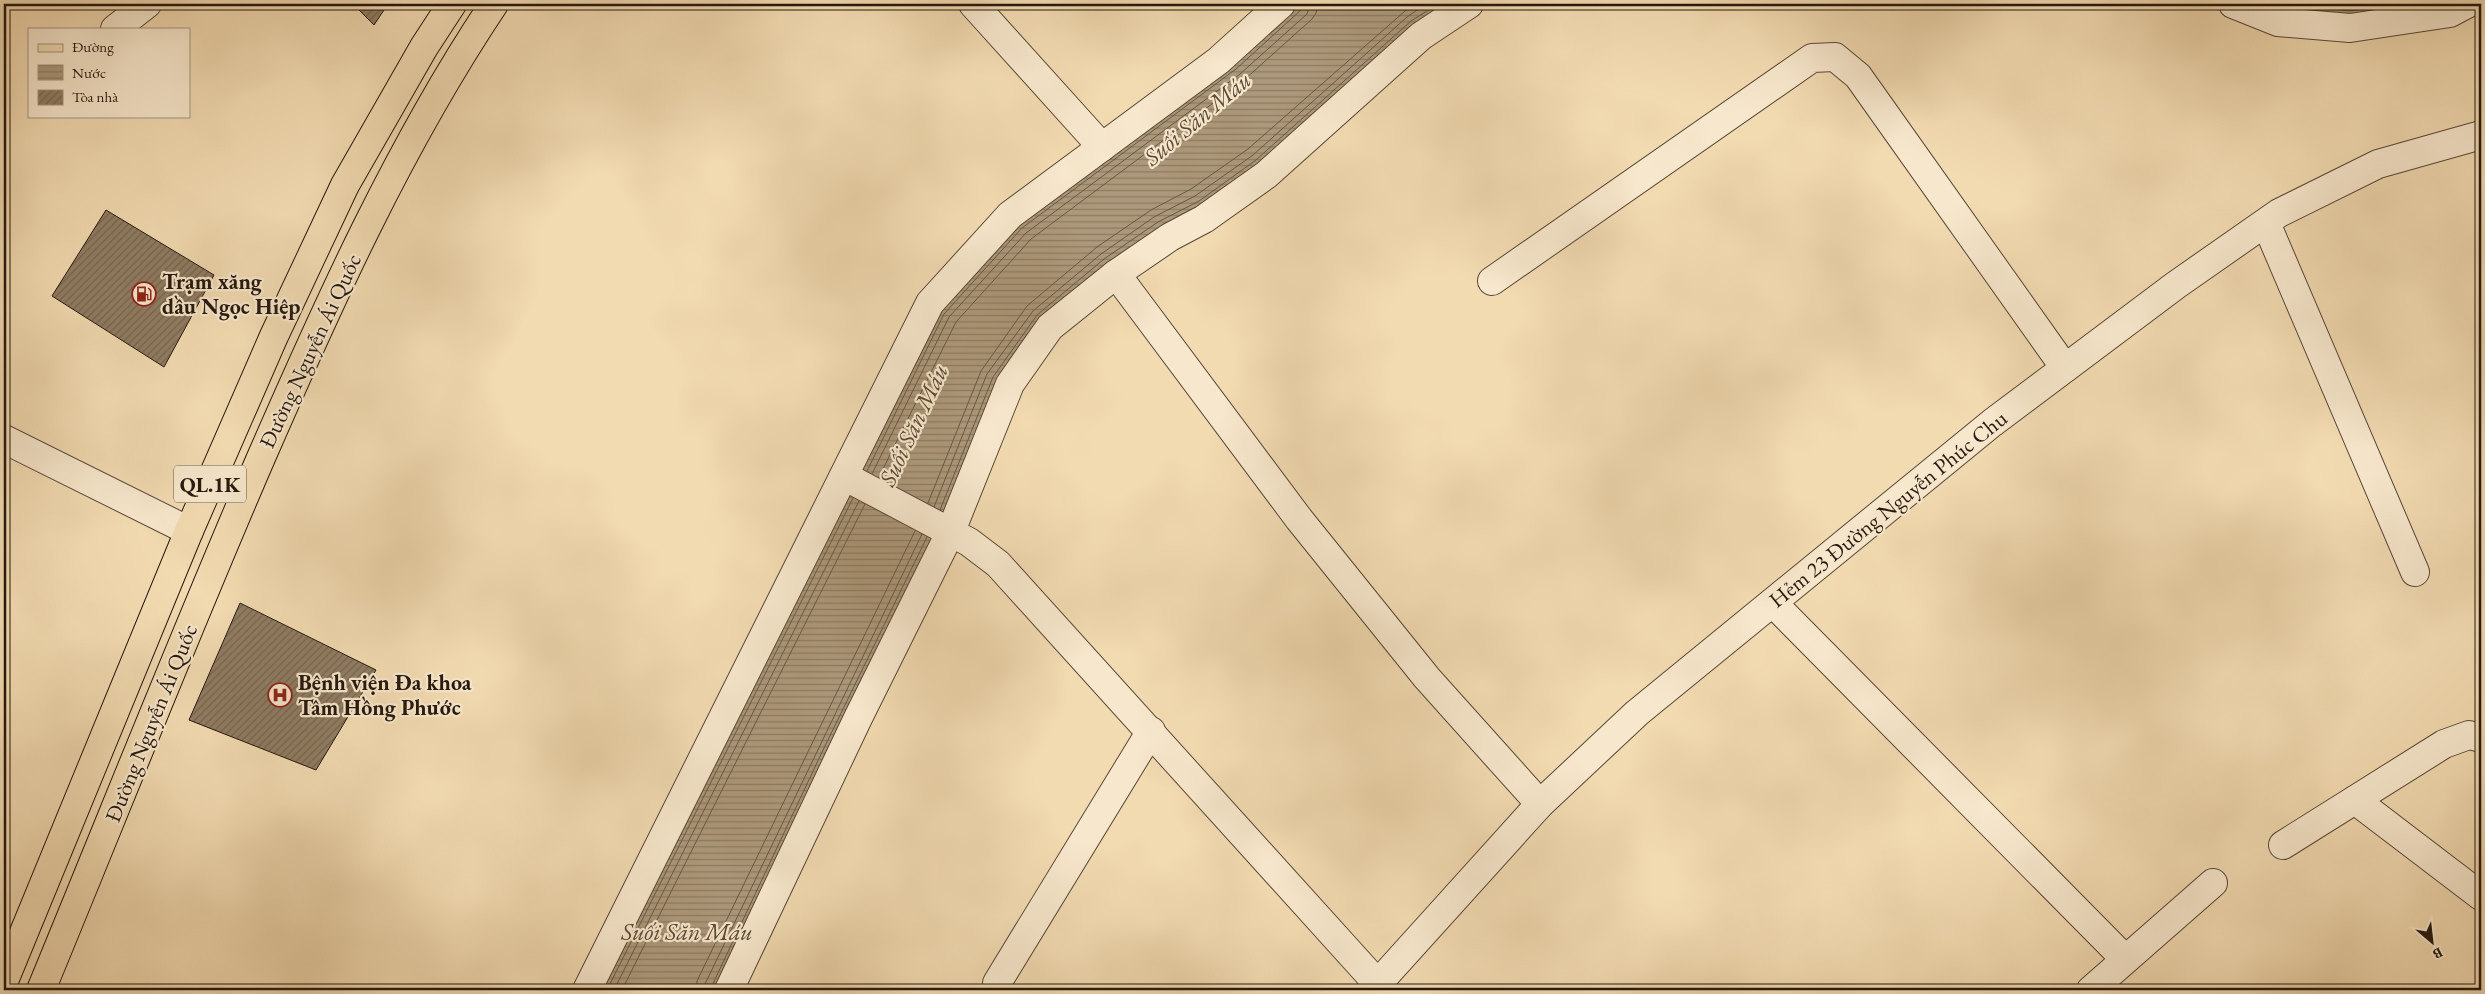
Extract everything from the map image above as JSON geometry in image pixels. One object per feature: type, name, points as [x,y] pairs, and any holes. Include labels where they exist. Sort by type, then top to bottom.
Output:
[{"type":"main road","name":"Đường Nguyễn Ái Quốc","points":[[4,982],[189,531],[274,336],[345,185],[394,98],[452,4]]},
{"type":"main road","name":"Đường Nguyễn Ái Quốc","points":[[41,990],[223,546],[311,344],[401,161],[485,7]]},
{"type":"street","points":[[116,28],[146,4]]},
{"type":"street","points":[[973,4],[1102,147]]},
{"type":"street","points":[[587,990],[930,303],[1010,215],[1218,62],[1281,4]]},
{"type":"street","points":[[729,990],[854,727],[951,531],[1010,384],[1050,328],[1116,274],[1170,237],[1204,219],[1266,175],[1421,36],[1469,4]]},
{"type":"street","points":[[2233,4],[2278,22],[2350,28],[2450,13],[2467,4]]},
{"type":"street","points":[[1492,281],[1812,58],[1835,57],[1858,76],[2065,368]]},
{"type":"street","name":"Hẻm 23 Đường Nguyễn Phúc Chu","points":[[1374,987],[1540,804],[1637,713],[1992,423],[2176,285],[2279,213],[2378,164],[2481,135]]},
{"type":"street","points":[[2266,222],[2415,572]]},
{"type":"street","points":[[1116,274],[1311,534],[1427,678],[1540,804]]},
{"type":"street","points":[[4,439],[189,531]]},
{"type":"street","points":[[844,476],[951,531],[998,564],[1151,731],[1374,987]]},
{"type":"street","points":[[1773,603],[2125,960]]},
{"type":"street","points":[[997,983],[1151,731]]},
{"type":"street","points":[[2283,845],[2444,744],[2468,735],[2481,738]]},
{"type":"street","points":[[2355,800],[2481,896]]},
{"type":"street","points":[[2091,990],[2213,883]]},
{"type":"water","name":"Suối Săn Máu","points":[[1301,4],[1447,4],[1260,163],[1201,205],[1160,227],[1107,263],[1041,319],[827,752],[714,990],[601,990],[940,311],[1018,225],[1233,65]]},
{"type":"water","points":[[2269,4],[2428,4],[2350,16],[2282,9]]},
{"type":"building","points":[[353,4],[388,4],[374,25]]},
{"type":"building","name":"Trạm xăng dầu Ngọc Hiệp","points":[[106,210],[214,275],[164,367],[52,296]]},
{"type":"building","name":"Bệnh viện Đa khoa Tâm Hồng Phước","points":[[240,603],[376,670],[316,770],[189,720]]},
{"type":"place","name":"Trạm xăng dầu Ngọc Hiệp","points":[[144,294]]},
{"type":"place","name":"Bệnh viện Đa khoa Tâm Hồng Phước","points":[[280,695]]}]
